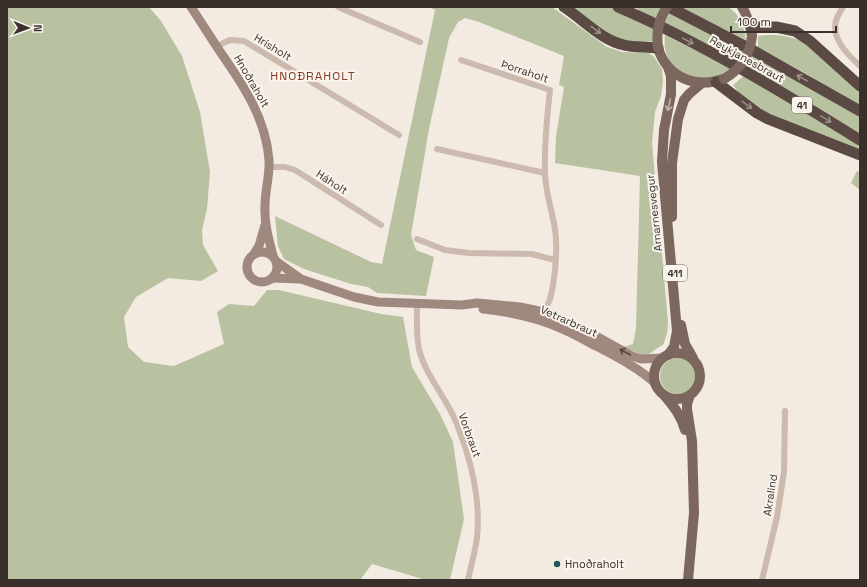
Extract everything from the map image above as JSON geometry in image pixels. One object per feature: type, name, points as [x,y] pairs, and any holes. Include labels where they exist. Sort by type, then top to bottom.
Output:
[{"type":"highway","points":[[564,7],[614,42],[632,47],[643,46],[658,48]]},
{"type":"highway","name":"Reykjanesbraut","points":[[618,7],[653,23],[744,71],[860,140]]},
{"type":"highway","name":"Reykjanesbraut","points":[[668,7],[754,51],[860,111]]},
{"type":"highway","points":[[751,31],[781,28],[795,30],[810,41],[860,86]]},
{"type":"highway","points":[[720,80],[757,113],[768,119],[860,155]]},
{"type":"main road","name":"Arnarnesvegur","points":[[665,356],[674,347],[677,331],[662,162],[664,130],[671,94],[671,76],[658,48],[657,41],[660,20],[668,7]]},
{"type":"main road","points":[[720,80],[732,74],[744,61],[750,49],[751,31],[747,16],[742,7]]},
{"type":"main road","name":"Arnarnesvegur","points":[[668,67],[683,78],[702,83],[720,80]]},
{"type":"main road","name":"Arnarnesvegur","points":[[693,358],[685,344],[683,335],[674,261],[672,163],[682,107],[689,94],[702,83]]},
{"type":"main road","points":[[665,356],[681,353],[693,358]]},
{"type":"main road","name":"411","points":[[665,356],[657,364],[654,372],[656,384],[675,408],[680,417],[691,451]]},
{"type":"main road","name":"411","points":[[688,580],[694,513],[691,451],[692,441],[687,404],[690,395],[697,389],[701,377],[698,365],[693,358]]},
{"type":"main road","points":[[664,395],[677,399],[690,395]]},
{"type":"street","name":"Hnoðraholt","points":[[191,7],[245,88],[259,118],[268,149],[269,167],[264,205],[265,224],[275,259]]},
{"type":"street","points":[[338,7],[420,42]]},
{"type":"street","points":[[843,7],[836,18],[835,30],[845,51],[860,66]]},
{"type":"street","name":"Hrísholt","points":[[217,46],[230,40],[244,41],[399,135]]},
{"type":"street","name":"Þorraholt","points":[[461,60],[550,90],[545,173],[547,191],[556,229],[556,243],[550,298],[542,317]]},
{"type":"street","points":[[437,149],[545,173]]},
{"type":"street","name":"Háholt","points":[[269,167],[285,167],[294,170],[381,225]]},
{"type":"street","name":"Hnoðraholt","points":[[254,254],[259,246],[265,224]]},
{"type":"street","points":[[417,239],[445,250],[469,253],[532,254],[555,260]]},
{"type":"street","name":"Vetrarbraut","points":[[301,279],[270,254],[262,252],[254,254],[248,264],[250,275],[254,279],[261,282],[265,282],[272,278],[301,279],[340,293],[369,301],[462,305],[477,303],[506,305],[578,327],[640,359],[665,356]]},
{"type":"street","points":[[272,278],[277,271],[275,259]]},
{"type":"street","name":"Vorbraut","points":[[417,303],[417,334],[420,350],[427,368],[456,421],[474,478],[478,503],[476,538],[468,580]]},
{"type":"street","name":"Vetrarbraut","points":[[542,317],[618,358],[656,384]]},
{"type":"street","name":"Akralind","points":[[762,580],[784,472],[786,411]]},
{"type":"green space","points":[[7,7],[149,7],[161,21],[182,56],[200,112],[210,172],[207,209],[202,230],[203,245],[218,271],[201,281],[168,278],[136,297],[124,317],[128,347],[144,362],[174,366],[224,344],[217,312],[229,304],[254,306],[267,290],[279,290],[381,314],[403,317],[412,367],[440,414],[453,442],[464,519],[450,580],[426,580],[372,564],[360,580],[7,580]]},
{"type":"green space","points":[[429,7],[552,7],[607,47],[622,52],[649,53],[654,57],[662,69],[663,82],[661,96],[655,112],[652,143],[668,322],[667,334],[663,345],[645,356],[624,347],[633,344],[636,328],[640,176],[555,163],[556,136],[564,87],[559,85],[564,56],[479,22],[465,18],[458,22],[449,38],[429,129],[411,235],[416,250],[434,257],[426,296],[377,293],[368,287],[351,284],[304,269],[284,259],[278,246],[275,216],[371,262],[382,264],[435,10]]},
{"type":"green space","points":[[574,7],[615,7],[654,25],[653,41],[632,42],[612,36],[598,27]]},
{"type":"green space","points":[[636,7],[659,7],[741,49],[860,116],[860,133],[749,69],[640,12]]},
{"type":"green space","points":[[684,7],[728,7],[736,13],[741,21],[746,40],[681,9]]},
{"type":"green space","points":[[665,35],[733,69],[727,75],[708,81],[677,72],[666,51]]},
{"type":"green space","points":[[758,36],[785,36],[802,41],[860,90],[860,107],[805,73],[758,47]]},
{"type":"green space","points":[[746,74],[860,142],[860,152],[762,112],[739,93],[733,85]]},
{"type":"green space","points":[[857,171],[860,172],[860,190],[851,183]]},
{"type":"green space","points":[[682,358],[691,363],[695,369],[695,383],[691,389],[682,394],[674,394],[665,389],[661,383],[660,372],[665,363],[671,359]]},
{"type":"place","name":"Hnoðraholt","points":[[557,564]]},
{"type":"district","name":"HNOÐRAHOLT","points":[[313,76]]}]
